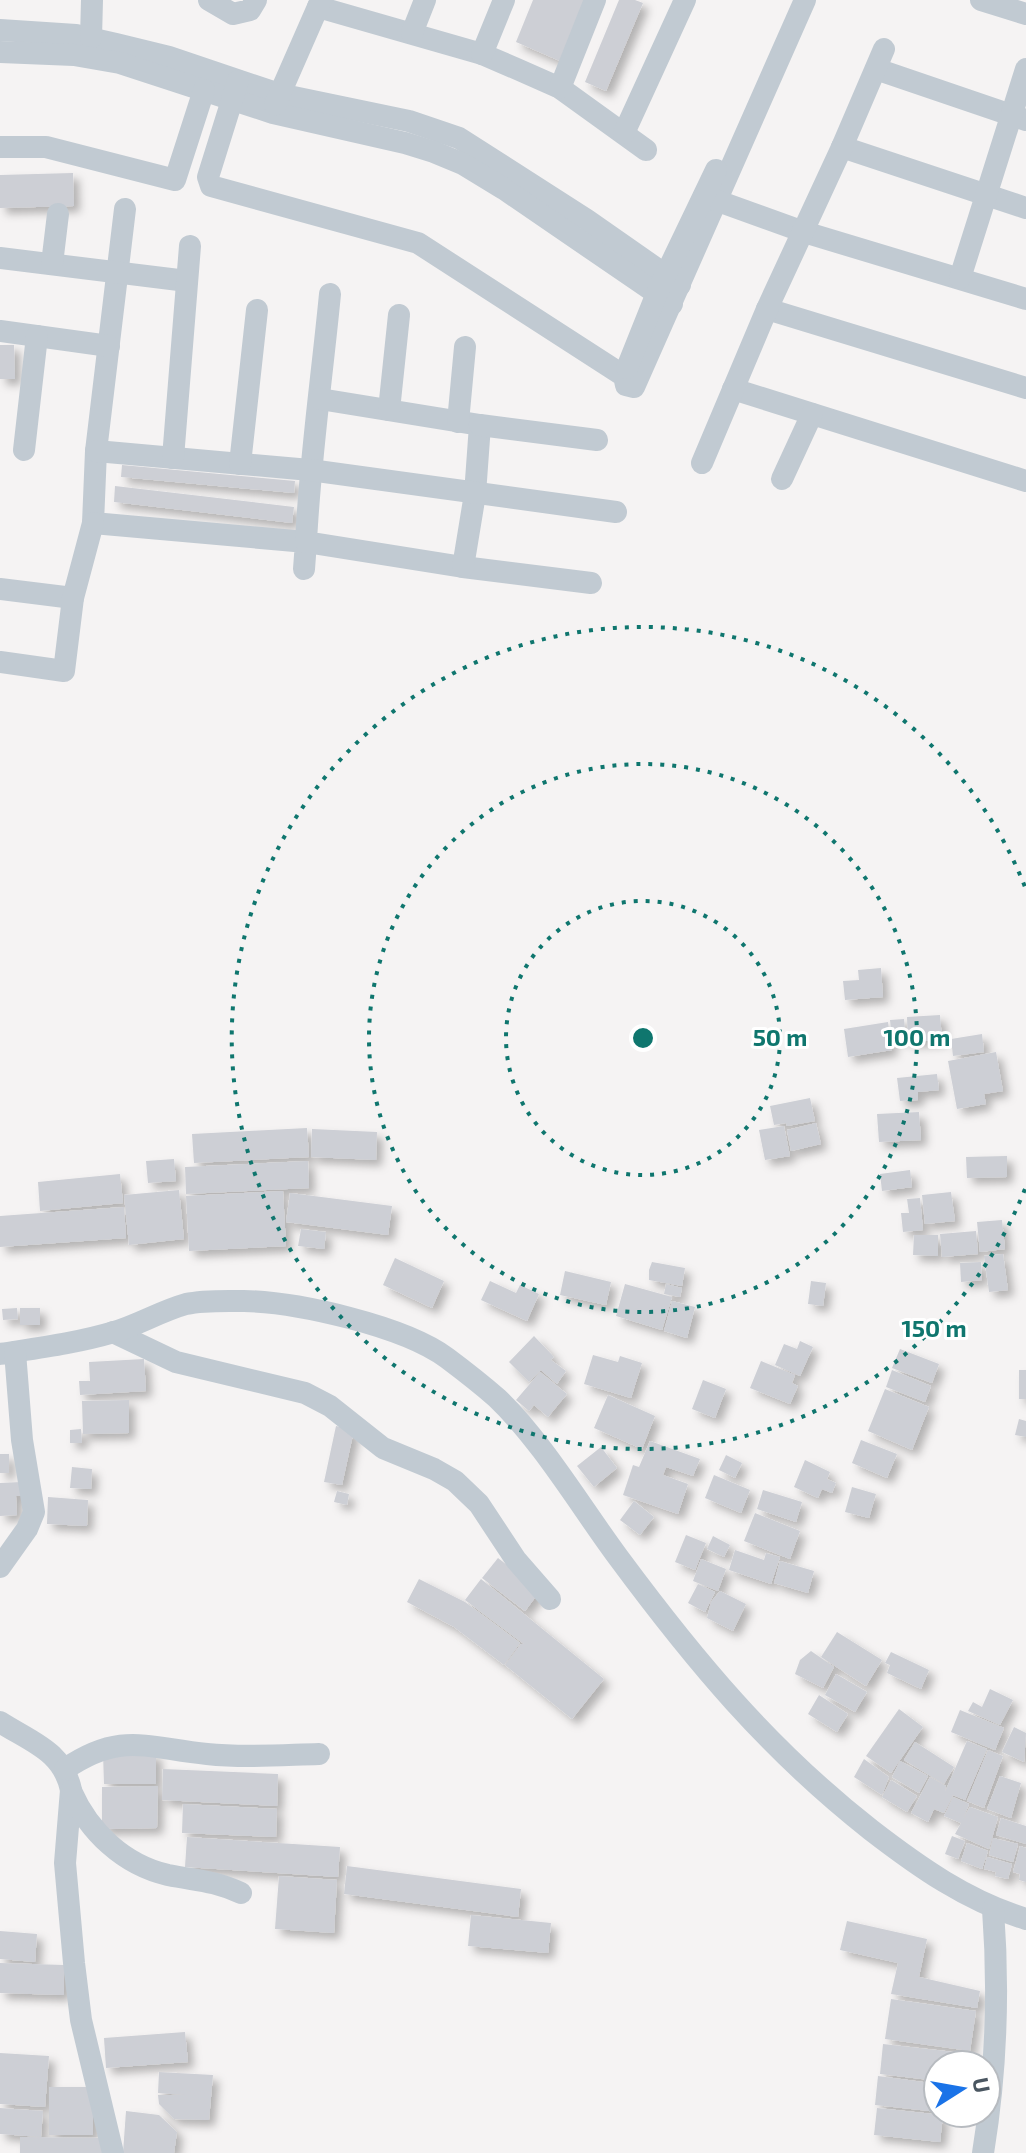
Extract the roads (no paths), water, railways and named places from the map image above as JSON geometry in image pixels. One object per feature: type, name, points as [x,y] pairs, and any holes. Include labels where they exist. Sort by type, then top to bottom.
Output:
[{"type":"street","points":[[91,38],[92,0]]},
{"type":"street","points":[[209,0],[233,14],[250,10],[256,0]]},
{"type":"street","points":[[412,33],[425,0]]},
{"type":"street","points":[[482,54],[504,0]]},
{"type":"street","points":[[560,88],[595,0]]},
{"type":"street","points":[[624,133],[684,0]]},
{"type":"street","points":[[235,90],[208,177],[211,186],[418,243],[624,376],[626,385],[634,387],[669,290],[791,0]]},
{"type":"street","points":[[709,199],[805,0]]},
{"type":"street","points":[[981,0],[1026,14]]},
{"type":"street","points":[[276,104],[319,4],[482,54],[560,88],[646,150]]},
{"type":"street","points":[[0,30],[91,38],[169,57],[235,90],[276,104],[409,121],[459,138],[587,220],[669,290]]},
{"type":"street","points":[[0,52],[74,55],[120,63],[204,90],[235,90]]},
{"type":"street","points":[[702,463],[767,309],[880,59],[1018,118]]},
{"type":"street","points":[[960,278],[985,196],[1018,118],[1026,69]]},
{"type":"street","points":[[0,147],[46,147],[175,180],[204,90]]},
{"type":"street","points":[[842,147],[1026,208]]},
{"type":"street","points":[[709,199],[804,232],[1026,299]]},
{"type":"street","points":[[0,662],[64,671],[73,598],[93,523],[96,451],[125,209]]},
{"type":"street","points":[[52,264],[58,214]]},
{"type":"street","points":[[173,458],[190,246]]},
{"type":"street","points":[[0,258],[187,281]]},
{"type":"street","points":[[304,569],[310,470],[330,294]]},
{"type":"street","points":[[767,309],[1026,388]]},
{"type":"street","points":[[240,464],[257,310]]},
{"type":"street","points":[[389,410],[399,315]]},
{"type":"street","points":[[0,331],[109,346]]},
{"type":"street","points":[[24,450],[37,336]]},
{"type":"street","points":[[463,567],[475,494],[465,347]]},
{"type":"street","points":[[733,389],[1026,481]]},
{"type":"street","points":[[320,399],[597,440]]},
{"type":"street","points":[[782,479],[812,414]]},
{"type":"street","points":[[96,451],[310,470],[616,512]]},
{"type":"street","points":[[93,523],[306,542],[591,583]]},
{"type":"street","points":[[0,589],[73,598]]},
{"type":"street","points":[[0,1567],[27,1529],[34,1512],[8,1353],[62,1345],[122,1329],[166,1311],[205,1302],[245,1301],[305,1309],[395,1333],[444,1356],[497,1399],[523,1428],[714,1682],[815,1784],[897,1850],[994,1916],[1026,1919]]},
{"type":"street","points":[[122,1329],[176,1362],[305,1393],[330,1406],[383,1448],[455,1481],[479,1504],[516,1560],[550,1599]]},
{"type":"street","points":[[0,1722],[58,1759],[88,1824],[142,1868],[217,1882],[241,1893]]},
{"type":"street","points":[[113,2153],[81,2020],[74,1963],[65,1863],[68,1780],[88,1754],[103,1748],[151,1744],[207,1754],[319,1754]]},
{"type":"street","points":[[983,2153],[990,2100],[994,1916]]}]
